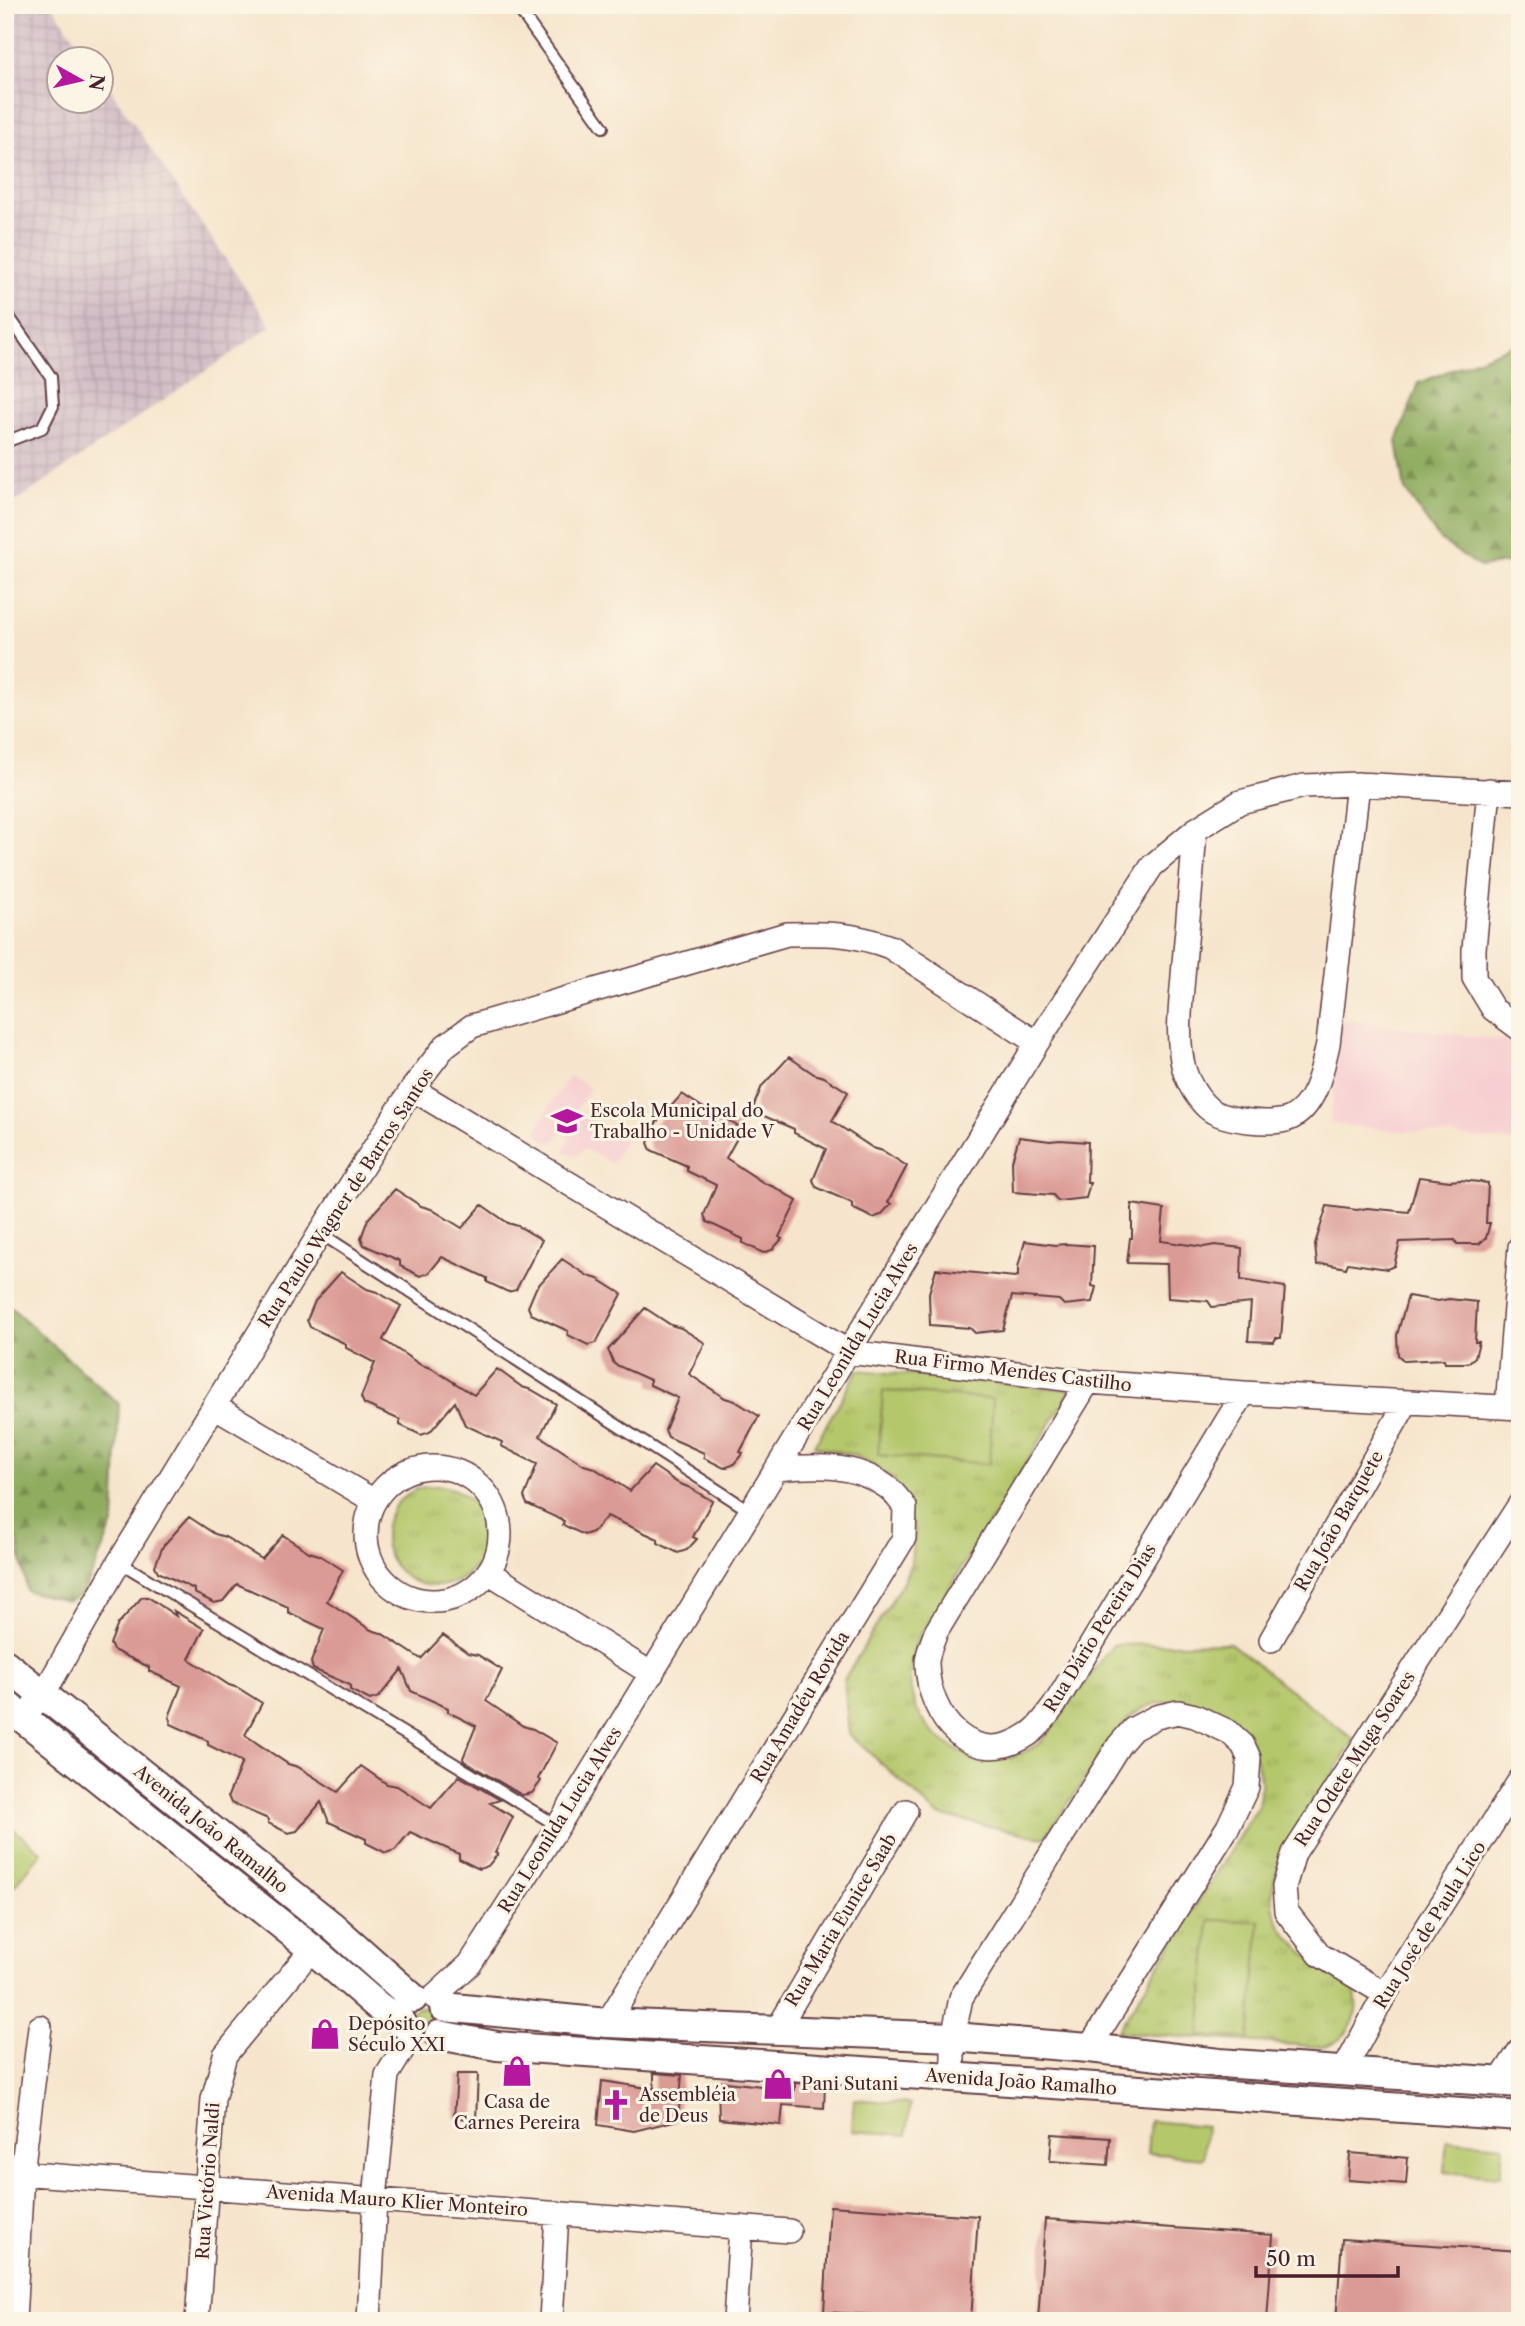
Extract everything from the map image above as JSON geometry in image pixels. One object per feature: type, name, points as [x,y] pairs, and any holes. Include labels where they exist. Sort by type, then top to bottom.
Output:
[{"type":"street","name":"Rua Leonilda Lucia Alves","points":[[369,2321],[375,2199],[387,2075],[421,2012],[470,1964],[558,1826],[1037,1043],[1152,866],[1195,830],[1240,802],[1304,786],[1358,784],[1520,793]]},
{"type":"street","points":[[1195,830],[1179,1025],[1185,1069],[1195,1093],[1210,1111],[1231,1118],[1274,1123],[1292,1117],[1312,1098],[1328,1044],[1358,784]]},
{"type":"street","points":[[1489,790],[1474,949],[1474,978],[1493,1009],[1520,1029]]},
{"type":"street","name":"Rua Paulo Wagner de Barros Santos","points":[[14,1711],[43,1695],[119,1562],[320,1233],[412,1089],[445,1046],[472,1026],[787,934],[834,933],[865,938],[890,947],[1037,1043]]},
{"type":"street","name":"Rua Firmo Mendes Castilho","points":[[412,1089],[849,1352],[1088,1382],[1244,1394],[1513,1408]]},
{"type":"street","points":[[1513,1408],[1520,1247]]},
{"type":"street","name":"Rua Dário Pereira Dias","points":[[1088,1382],[936,1632],[930,1651],[927,1661],[937,1708],[958,1735],[977,1746],[1002,1746],[1030,1734],[1054,1706],[1244,1394]]},
{"type":"street","name":"Rua João Barquete","points":[[1271,1640],[1406,1403]]},
{"type":"street","points":[[215,1406],[374,1501]]},
{"type":"street","points":[[434,1466],[458,1471],[468,1477],[478,1484],[493,1503],[500,1526],[498,1550],[488,1572],[472,1589],[452,1599],[429,1602],[407,1597],[388,1584],[374,1567],[367,1545],[367,1522],[374,1501],[390,1482],[411,1470],[434,1466]]},
{"type":"street","name":"Rua Amadéu Rovida","points":[[607,2023],[904,1538],[905,1507],[889,1488],[864,1473],[836,1466],[777,1469]]},
{"type":"street","name":"Rua Odete Muga Soares","points":[[1385,1994],[1320,1955],[1286,1911],[1284,1887],[1288,1870],[1294,1853],[1520,1504]]},
{"type":"street","points":[[488,1572],[652,1674]]},
{"type":"street","name":"Avenida João Ramalho","points":[[5,1664],[332,1926],[421,2012],[447,2022],[439,2035],[497,2046],[1520,2116]]},
{"type":"street","name":"Avenida João Ramalho","points":[[14,1711],[313,1949],[379,2007],[607,2023],[953,2037],[1219,2063],[1509,2082]]},
{"type":"street","points":[[953,2077],[953,2037],[961,1998],[1119,1745],[1133,1729],[1156,1717],[1178,1712],[1195,1716],[1228,1732],[1243,1745],[1249,1758],[1247,1787],[1228,1827],[1089,2049]]},
{"type":"street","name":"Rua José de Paula Lico","points":[[1343,2072],[1385,1994],[1520,1780]]},
{"type":"street","name":"Rua Maria Eunice Saab","points":[[777,2029],[906,1811]]},
{"type":"street","name":"Rua Victório Naldi","points":[[197,2321],[213,2099],[225,2055],[313,1949]]},
{"type":"street","points":[[14,2321],[14,2173],[40,2027]]},
{"type":"street","points":[[1509,2082],[1520,2050]]},
{"type":"street","name":"Avenida Mauro Klier Monteiro","points":[[14,2173],[789,2231]]},
{"type":"street","points":[[551,2321],[557,2213]]},
{"type":"street","points":[[735,2321],[741,2227]]},
{"type":"lane","points":[[516,5],[603,127]]},
{"type":"lane","points":[[5,311],[51,377],[53,406],[42,428],[5,442]]},
{"type":"lane","points":[[320,1233],[750,1511]]},
{"type":"lane","points":[[119,1562],[558,1826]]},
{"type":"shaded area","points":[[5,5],[52,5],[80,46],[46,46],[46,116],[116,116],[116,98],[271,326],[5,509]]},
{"type":"shaded area","points":[[1341,1019],[1508,1041],[1518,1058],[1517,1142],[1330,1124]]},
{"type":"shaded area","name":"Escola Municipal do Trabalho - Unidade V","points":[[570,1076],[590,1088],[576,1110],[625,1140],[612,1164],[584,1148],[577,1156],[564,1152],[570,1138],[561,1132],[552,1144],[535,1133]]},
{"type":"green space","points":[[1520,342],[1520,561],[1480,567],[1440,540],[1405,490],[1397,441],[1419,383]]},
{"type":"green space","points":[[5,1302],[119,1404],[114,1522],[83,1595],[67,1601],[27,1591],[17,1537],[5,1553]]},
{"type":"green space","points":[[858,1370],[1071,1390],[917,1641],[910,1684],[913,1699],[932,1732],[947,1744],[983,1758],[1003,1758],[1022,1753],[1039,1743],[1113,1645],[1230,1643],[1354,1740],[1282,1858],[1274,1882],[1273,1903],[1278,1921],[1288,1936],[1302,1951],[1354,1990],[1355,2017],[1347,2032],[1333,2043],[1324,2047],[1117,2032],[1258,1806],[1260,1784],[1254,1754],[1237,1727],[1223,1715],[1200,1705],[1175,1702],[1154,1704],[1134,1714],[1115,1735],[1044,1838],[938,1815],[849,1734],[844,1680],[905,1578],[911,1563],[914,1531],[893,1479],[854,1455],[814,1446]]},
{"type":"green space","points":[[883,1391],[993,1399],[989,1464],[878,1455]]},
{"type":"green space","points":[[435,1486],[454,1490],[470,1501],[481,1517],[485,1536],[481,1555],[470,1571],[454,1582],[435,1586],[416,1582],[400,1571],[389,1555],[385,1536],[389,1517],[400,1501],[416,1490]]},
{"type":"green space","points":[[5,1822],[42,1852],[5,1897]]},
{"type":"green space","points":[[1209,1920],[1260,1921],[1249,2038],[1200,2036]]},
{"type":"green space","points":[[423,2007],[434,2014],[435,2019],[428,2030],[423,2031],[412,2024],[411,2019],[418,2008]]},
{"type":"green space","points":[[854,2099],[910,2104],[907,2135],[852,2131]]},
{"type":"green space","points":[[1150,2121],[1206,2126],[1203,2158],[1147,2153]]},
{"type":"green space","points":[[1447,2140],[1503,2145],[1500,2177],[1444,2172]]},
{"type":"building","points":[[789,1057],[848,1092],[832,1121],[907,1166],[888,1202],[891,1204],[881,1215],[873,1218],[852,1208],[852,1203],[816,1187],[813,1180],[826,1149],[794,1133],[794,1129],[757,1113],[754,1105],[762,1086]]},
{"type":"building","points":[[682,1094],[742,1129],[726,1158],[797,1201],[779,1237],[782,1239],[772,1250],[763,1253],[743,1243],[743,1239],[707,1222],[704,1215],[716,1185],[687,1171],[687,1166],[651,1150],[648,1143],[656,1123]]},
{"type":"building","points":[[1019,1137],[1088,1142],[1087,1183],[1090,1183],[1086,1198],[1058,1201],[1053,1195],[1013,1192],[1012,1161]]},
{"type":"building","points":[[1419,1177],[1488,1183],[1486,1223],[1490,1223],[1486,1238],[1479,1244],[1457,1244],[1455,1240],[1400,1242],[1394,1266],[1387,1269],[1348,1263],[1346,1268],[1317,1265],[1315,1244],[1327,1206],[1409,1212]]},
{"type":"building","points":[[395,1189],[462,1228],[482,1205],[508,1223],[542,1240],[516,1290],[508,1292],[487,1282],[487,1278],[442,1257],[429,1273],[420,1276],[400,1266],[400,1261],[364,1245],[361,1238],[368,1219]]},
{"type":"building","points":[[1132,1204],[1164,1209],[1161,1241],[1204,1247],[1215,1245],[1242,1248],[1241,1280],[1285,1287],[1281,1338],[1276,1338],[1274,1342],[1248,1341],[1251,1303],[1212,1307],[1208,1301],[1168,1298],[1167,1264],[1127,1263],[1132,1238]]},
{"type":"building","points":[[1025,1241],[1094,1246],[1092,1286],[1096,1287],[1092,1302],[1064,1305],[1059,1300],[1012,1296],[1003,1330],[975,1333],[970,1328],[930,1325],[929,1293],[936,1269],[1015,1277],[1018,1276]]},
{"type":"building","points":[[562,1259],[622,1294],[596,1343],[588,1345],[568,1335],[568,1331],[531,1314],[528,1307],[536,1288]]},
{"type":"building","points":[[341,1272],[401,1306],[383,1340],[421,1365],[431,1368],[474,1395],[497,1369],[522,1387],[556,1404],[540,1436],[584,1465],[594,1468],[630,1491],[653,1466],[712,1501],[693,1537],[697,1539],[687,1550],[678,1553],[658,1543],[658,1539],[607,1516],[593,1532],[584,1535],[563,1525],[564,1521],[527,1504],[524,1497],[537,1464],[501,1446],[502,1442],[465,1425],[455,1402],[430,1432],[421,1435],[400,1425],[400,1420],[364,1404],[361,1397],[375,1363],[346,1348],[346,1344],[310,1327],[307,1320],[315,1301]]},
{"type":"building","points":[[1408,1296],[1438,1301],[1449,1299],[1477,1302],[1475,1342],[1479,1342],[1475,1357],[1468,1363],[1445,1363],[1444,1359],[1404,1361],[1398,1355],[1397,1335]]},
{"type":"building","points":[[645,1308],[705,1343],[689,1374],[759,1416],[740,1452],[743,1453],[733,1465],[724,1468],[704,1458],[704,1453],[668,1437],[665,1430],[678,1398],[650,1385],[650,1380],[614,1364],[608,1350]]},
{"type":"building","points":[[189,1517],[262,1559],[283,1535],[309,1552],[319,1555],[343,1570],[327,1601],[421,1659],[443,1635],[468,1653],[478,1655],[502,1670],[486,1701],[523,1726],[557,1743],[538,1779],[541,1781],[532,1793],[522,1795],[464,1761],[476,1726],[448,1712],[448,1708],[411,1691],[402,1669],[379,1697],[370,1700],[350,1690],[350,1685],[313,1669],[311,1662],[324,1629],[288,1612],[288,1607],[237,1584],[223,1601],[214,1603],[194,1593],[194,1589],[158,1572],[155,1566],[163,1546]]},
{"type":"building","points":[[142,1597],[148,1597],[176,1616],[174,1611],[204,1629],[189,1659],[262,1703],[245,1735],[288,1764],[298,1767],[338,1792],[361,1766],[431,1808],[459,1776],[500,1800],[490,1803],[513,1817],[495,1853],[498,1854],[488,1866],[479,1869],[459,1859],[459,1854],[410,1832],[395,1850],[386,1853],[366,1843],[366,1839],[329,1822],[321,1802],[297,1831],[288,1833],[268,1823],[268,1819],[231,1803],[228,1796],[242,1762],[208,1745],[208,1741],[171,1724],[169,1717],[181,1686],[113,1650],[110,1644],[118,1624]]},
{"type":"building","points":[[654,2073],[682,2075],[678,2120],[634,2131],[598,2125],[602,2081],[654,2089]]},
{"type":"building","points":[[457,2074],[478,2074],[476,2119],[454,2118]]},
{"type":"building","points":[[718,2081],[795,2090],[795,2083],[825,2085],[824,2108],[783,2105],[781,2125],[719,2119]]},
{"type":"building","points":[[1052,2134],[1110,2138],[1108,2165],[1050,2161]]},
{"type":"building","points":[[1350,2153],[1408,2158],[1406,2184],[1348,2180]]},
{"type":"building","points":[[830,2206],[978,2216],[971,2321],[824,2312]]},
{"type":"building","points":[[1045,2219],[1273,2235],[1267,2321],[1038,2321]]},
{"type":"building","points":[[1342,2239],[1520,2251],[1520,2321],[1336,2321]]},
{"type":"place","name":"Escola Municipal do Trabalho - Unidade V","points":[[567,1121]]},
{"type":"place","name":"Depósito Século XXI","points":[[325,2034]]},
{"type":"place","name":"Casa de Carnes Pereira","points":[[517,2071]]},
{"type":"place","name":"Pani Sutani","points":[[778,2084]]},
{"type":"place","name":"Assembléia de Deus","points":[[616,2105]]}]
